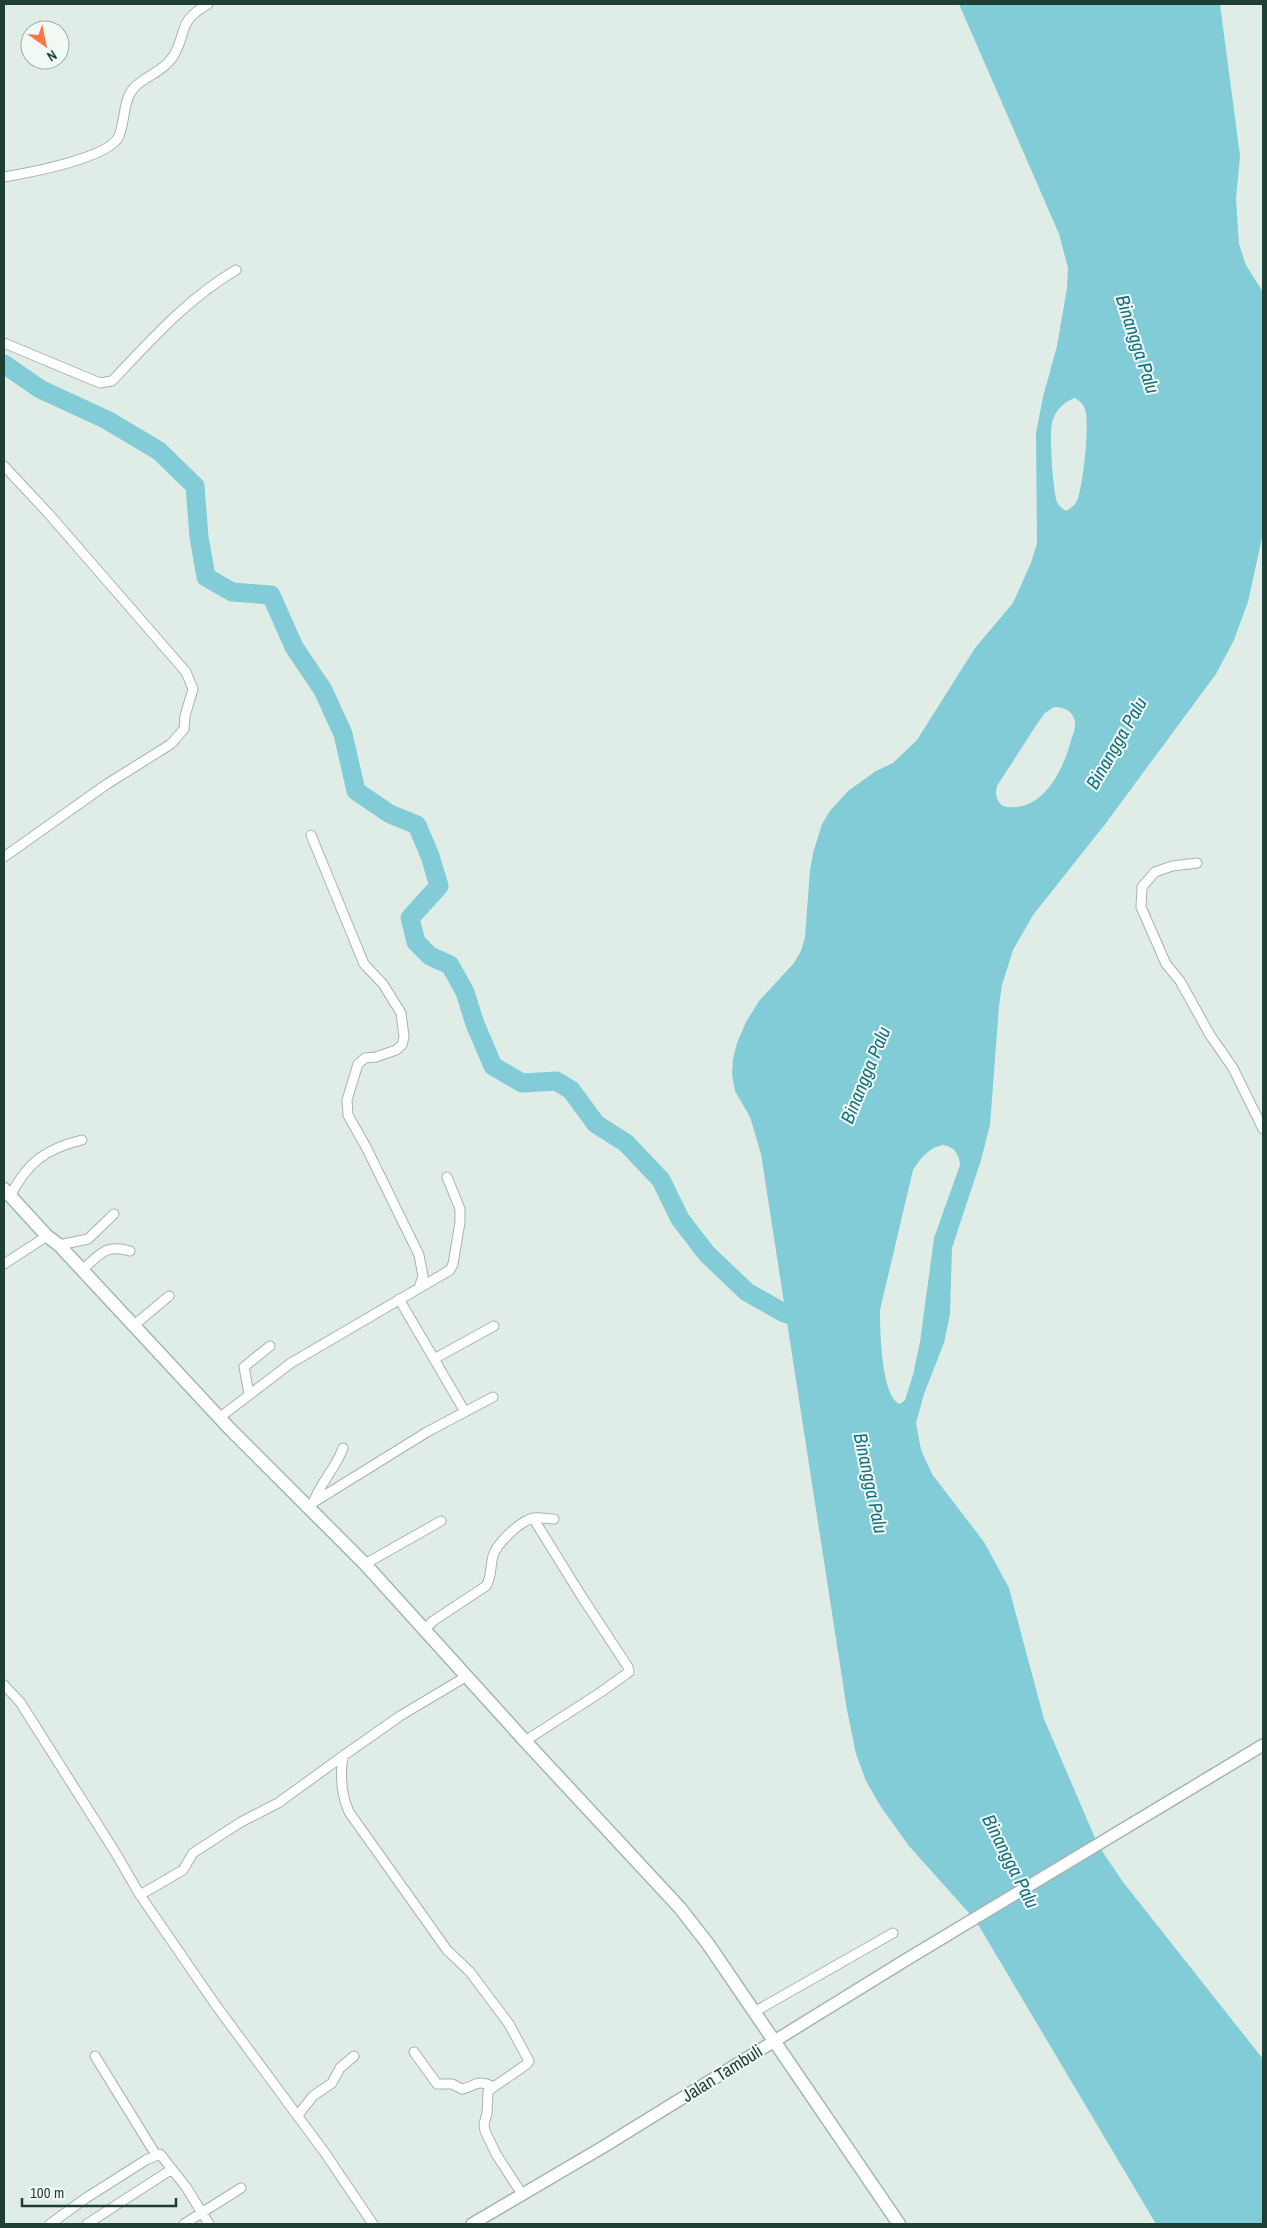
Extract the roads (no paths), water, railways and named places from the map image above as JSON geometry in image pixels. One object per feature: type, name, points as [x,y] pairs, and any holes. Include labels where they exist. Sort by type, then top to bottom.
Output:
[{"type":"main road","points":[[7,1192],[47,1236],[59,1245],[219,1418],[310,1504],[525,1741],[680,1908],[708,1944],[899,2224]]},
{"type":"street","points":[[4,177],[74,161],[110,147],[119,136],[132,90],[166,64],[176,49],[184,25],[193,14],[208,4]]},
{"type":"street","points":[[4,344],[100,383],[112,382],[140,351],[193,300],[236,270]]},
{"type":"street","points":[[4,466],[48,512],[186,672],[193,689],[185,716],[184,729],[171,744],[107,784],[4,857]]},
{"type":"street","points":[[310,835],[364,964],[384,984],[401,1013],[404,1037],[402,1045],[396,1050],[376,1057],[365,1058],[358,1064],[346,1100],[348,1115],[367,1149],[418,1255],[422,1276],[419,1288]]},
{"type":"street","points":[[1197,863],[1172,866],[1155,872],[1142,887],[1141,907],[1166,964],[1180,980],[1210,1035],[1233,1068],[1263,1128]]},
{"type":"street","points":[[7,1192],[45,1153],[56,1147],[82,1140]]},
{"type":"street","points":[[219,1418],[291,1363],[450,1270],[453,1264],[460,1222],[460,1209],[447,1177]]},
{"type":"street","points":[[59,1245],[88,1239],[114,1214]]},
{"type":"street","points":[[4,1264],[47,1236]]},
{"type":"street","points":[[82,1270],[101,1253],[110,1248],[130,1251]]},
{"type":"street","points":[[133,1326],[169,1296]]},
{"type":"street","points":[[399,1299],[465,1412]]},
{"type":"street","points":[[434,1359],[494,1326]]},
{"type":"street","points":[[249,1394],[244,1367],[270,1346]]},
{"type":"street","points":[[310,1504],[426,1432],[493,1397]]},
{"type":"street","points":[[310,1504],[335,1468],[343,1448]]},
{"type":"street","points":[[525,1741],[629,1672],[628,1667],[533,1518]]},
{"type":"street","points":[[424,1630],[439,1617],[486,1586],[490,1578],[490,1568],[497,1545],[510,1533],[533,1518],[554,1519]]},
{"type":"street","points":[[365,1564],[442,1521]]},
{"type":"street","points":[[140,1895],[183,1870],[193,1853],[241,1822],[278,1803],[400,1716],[467,1676]]},
{"type":"street","points":[[4,1685],[20,1702],[140,1895],[216,2004],[298,2115],[373,2224]]},
{"type":"street","name":"Jalan Tambuli","points":[[472,2224],[603,2147],[774,2040],[1263,1745]]},
{"type":"street","points":[[343,1756],[340,1774],[345,1803],[349,1812],[448,1950],[470,1972],[509,2024],[529,2061],[528,2064],[492,2086],[487,2096],[485,2131],[496,2154],[522,2194]]},
{"type":"street","points":[[754,2012],[893,1933]]},
{"type":"street","points":[[414,2052],[437,2084],[452,2084],[462,2089],[481,2082],[492,2086]]},
{"type":"street","points":[[95,2056],[156,2155]]},
{"type":"street","points":[[298,2115],[313,2096],[332,2083],[344,2062],[354,2056]]},
{"type":"street","points":[[50,2224],[86,2198],[156,2155],[162,2155],[186,2187],[209,2224]]},
{"type":"street","points":[[87,2224],[172,2169]]},
{"type":"street","points":[[184,2224],[241,2188]]},
{"type":"water","name":"Binangga Palu","points":[[959,4],[1220,4],[1240,156],[1236,199],[1239,244],[1246,265],[1263,292],[1263,533],[1248,602],[1234,640],[1216,674],[1106,823],[1033,915],[1013,950],[1002,985],[999,1006],[990,1125],[981,1160],[952,1248],[950,1314],[944,1343],[924,1394],[916,1423],[921,1450],[932,1474],[984,1542],[1009,1588],[1044,1719],[1098,1845],[1123,1882],[1263,2059],[1263,2224],[1156,2224],[976,1921],[909,1846],[881,1807],[866,1781],[856,1754],[847,1710],[761,1154],[750,1117],[735,1091],[732,1074],[737,1043],[746,1022],[759,1001],[794,963],[801,951],[805,937],[810,870],[822,824],[830,811],[848,791],[876,771],[893,763],[917,740],[975,648],[1013,603],[1031,563],[1037,543],[1036,433],[1043,397],[1057,346],[1067,288],[1068,268],[1059,234]],"holes":[[[1075,398],[1080,401],[1085,409],[1087,427],[1085,455],[1077,501],[1066,511],[1058,503],[1054,487],[1051,429],[1057,411]],[[1054,707],[1067,710],[1074,717],[1074,732],[1061,767],[1055,779],[1038,798],[1028,804],[1016,807],[1003,806],[997,797],[997,786],[1045,713]],[[943,1145],[953,1149],[957,1154],[960,1165],[934,1238],[920,1342],[905,1400],[900,1404],[894,1399],[885,1376],[881,1346],[880,1310],[913,1170],[925,1154]]]},
{"type":"waterway","points":[[4,364],[40,389],[107,420],[159,451],[195,486],[199,537],[206,577],[232,592],[271,595],[294,647],[323,690],[343,734],[356,791],[390,814],[417,825],[430,856],[439,886],[410,918],[416,942],[430,956],[450,965],[465,992],[475,1024],[493,1066],[522,1083],[556,1081],[571,1090],[596,1124],[626,1143],[661,1180],[680,1219],[707,1254],[747,1292],[784,1313],[807,1320]]}]
